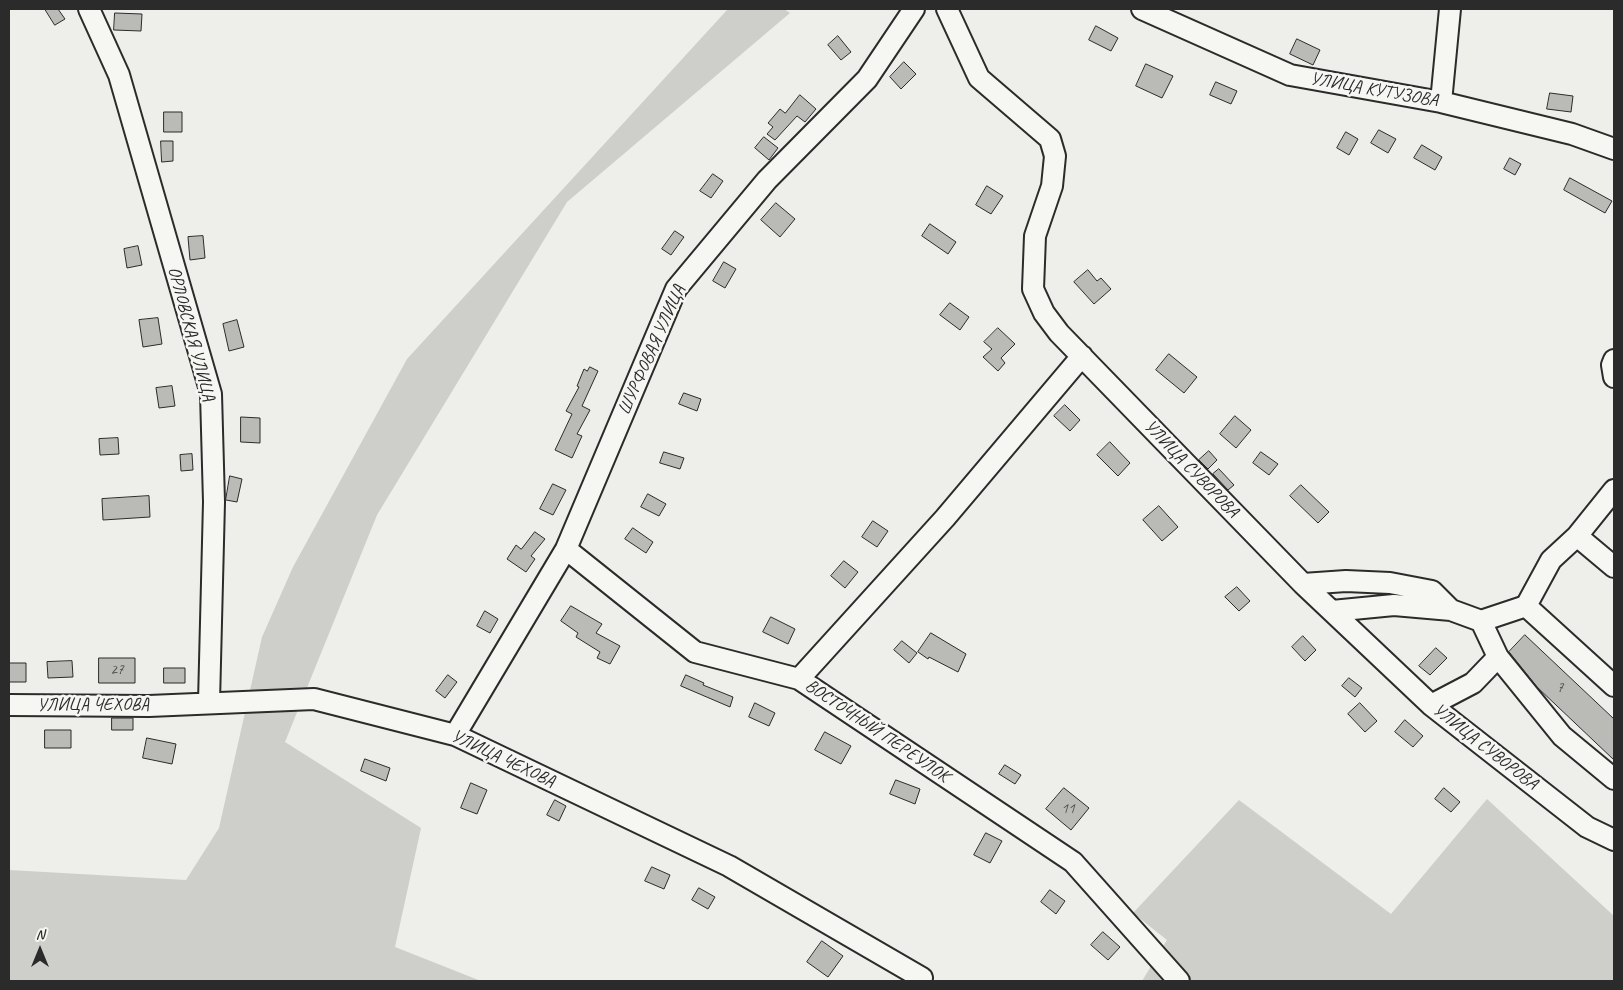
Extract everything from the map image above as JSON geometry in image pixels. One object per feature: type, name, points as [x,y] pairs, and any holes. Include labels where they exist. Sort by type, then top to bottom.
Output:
[{"type":"street","name":"ОРЛОВСКАЯ УЛИЦА","points":[[89,9],[119,75],[211,394],[214,502],[209,702]]},
{"type":"street","name":"ШУРФОВАЯ УЛИЦА","points":[[455,735],[566,549],[676,289],[767,180],[867,80],[914,9]]},
{"type":"street","name":"УЛИЦА СУВОРОВА","points":[[947,9],[979,78],[1050,139],[1055,156],[1052,186],[1035,236],[1033,289],[1044,313],[1082,356],[1303,584],[1431,705],[1587,827],[1614,840]]},
{"type":"street","name":"УЛИЦА КУТУЗОВА","points":[[1142,9],[1290,75],[1441,102],[1572,134],[1614,149]]},
{"type":"street","points":[[1441,102],[1450,9]]},
{"type":"street","points":[[799,679],[945,518],[1082,356]]},
{"type":"street","points":[[1614,360],[1612,365],[1614,376]]},
{"type":"street","points":[[1332,611],[1394,605],[1451,610],[1481,621],[1526,606],[1551,560],[1577,536],[1614,490]]},
{"type":"street","points":[[1577,536],[1614,567]]},
{"type":"street","name":"ВОСТОЧНЫЙ ПЕРЕУЛОК","points":[[566,549],[695,652],[799,679],[1072,862],[1179,981]]},
{"type":"street","points":[[1303,584],[1346,581],[1390,583],[1432,591],[1451,610]]},
{"type":"street","points":[[1526,606],[1614,686]]},
{"type":"street","points":[[1481,621],[1498,657],[1562,736],[1614,779]]},
{"type":"street","points":[[1431,705],[1473,683],[1498,657]]},
{"type":"street","name":"УЛИЦА ЧЕХОВА","points":[[9,705],[149,706],[314,699],[455,735],[729,866],[922,978]]},
{"type":"shaded area","points":[[728,9],[784,9],[790,13],[567,202],[377,515],[285,742],[421,828],[395,947],[481,981],[9,981],[9,870],[186,880],[219,828],[262,637],[293,567],[407,359]]},
{"type":"shaded area","points":[[1487,799],[1614,916],[1614,981],[1142,981],[1167,940],[1133,913],[1239,800],[1391,914]]},
{"type":"building","points":[[45,9],[58,9],[65,19],[55,25]]},
{"type":"building","points":[[115,13],[142,14],[141,31],[114,30]]},
{"type":"building","points":[[1096,26],[1118,38],[1111,51],[1089,40]]},
{"type":"building","points":[[838,36],[851,52],[841,60],[828,45]]},
{"type":"building","points":[[1297,39],[1320,50],[1313,65],[1290,54]]},
{"type":"building","points":[[904,62],[916,74],[901,89],[890,77]]},
{"type":"building","points":[[1146,64],[1173,76],[1162,98],[1136,86]]},
{"type":"building","points":[[1216,82],[1237,91],[1231,104],[1210,95]]},
{"type":"building","points":[[1550,93],[1573,96],[1571,112],[1547,109]]},
{"type":"building","points":[[800,95],[816,109],[805,122],[797,116],[775,140],[767,134],[773,127],[768,123],[780,109],[785,113]]},
{"type":"building","points":[[164,112],[182,112],[182,132],[164,132]]},
{"type":"building","points":[[1379,130],[1396,139],[1388,153],[1371,143]]},
{"type":"building","points":[[1346,132],[1358,139],[1349,155],[1337,148]]},
{"type":"building","points":[[764,137],[778,148],[769,160],[755,148]]},
{"type":"building","points":[[161,141],[173,141],[173,161],[162,162]]},
{"type":"building","points":[[1422,145],[1442,157],[1435,170],[1414,158]]},
{"type":"building","points":[[1510,158],[1521,164],[1515,175],[1504,169]]},
{"type":"building","points":[[713,174],[723,181],[711,198],[700,191]]},
{"type":"building","points":[[1570,178],[1612,201],[1605,213],[1564,190]]},
{"type":"building","points":[[987,186],[1003,196],[991,214],[976,205]]},
{"type":"building","points":[[776,203],[795,219],[780,237],[761,220]]},
{"type":"building","points":[[930,224],[956,242],[948,254],[922,236]]},
{"type":"building","points":[[675,231],[684,237],[671,255],[662,249]]},
{"type":"building","points":[[203,236],[205,258],[190,260],[188,237]]},
{"type":"building","points":[[138,246],[142,265],[127,268],[124,249]]},
{"type":"building","points":[[724,262],[736,269],[725,288],[713,281]]},
{"type":"building","points":[[1088,270],[1097,281],[1101,278],[1111,289],[1094,304],[1074,282]]},
{"type":"building","points":[[950,303],[969,317],[960,330],[940,315]]},
{"type":"building","points":[[158,318],[162,344],[143,347],[139,320]]},
{"type":"building","points":[[237,320],[244,347],[229,351],[223,324]]},
{"type":"building","points":[[998,328],[1015,344],[1001,358],[1005,363],[998,371],[983,357],[992,349],[984,342]]},
{"type":"building","points":[[1169,354],[1197,377],[1184,393],[1156,370]]},
{"type":"building","points":[[590,367],[598,371],[582,406],[590,410],[577,434],[582,436],[572,458],[555,450],[572,414],[566,411],[579,387],[577,386],[584,369],[587,371]]},
{"type":"building","points":[[172,386],[175,406],[159,408],[156,388]]},
{"type":"building","points":[[684,393],[701,399],[697,411],[679,404]]},
{"type":"building","points":[[1065,405],[1080,420],[1070,431],[1054,416]]},
{"type":"building","points":[[1235,416],[1251,430],[1236,448],[1220,434]]},
{"type":"building","points":[[241,417],[260,418],[260,443],[241,442]]},
{"type":"building","points":[[118,438],[119,454],[100,455],[99,439]]},
{"type":"building","points":[[1110,442],[1130,463],[1118,476],[1097,455]]},
{"type":"building","points":[[1209,451],[1217,460],[1208,469],[1199,460]]},
{"type":"building","points":[[664,452],[684,458],[680,469],[660,463]]},
{"type":"building","points":[[1261,452],[1278,464],[1269,475],[1253,463]]},
{"type":"building","points":[[192,454],[193,470],[181,471],[180,455]]},
{"type":"building","points":[[1219,469],[1234,485],[1228,490],[1213,474]]},
{"type":"building","points":[[230,476],[242,479],[237,502],[226,500]]},
{"type":"building","points":[[553,484],[566,490],[553,515],[540,509]]},
{"type":"building","points":[[1301,485],[1329,512],[1318,523],[1290,496]]},
{"type":"building","points":[[648,494],[666,504],[659,516],[641,507]]},
{"type":"building","points":[[149,496],[150,517],[103,520],[102,499]]},
{"type":"building","points":[[1159,506],[1178,527],[1162,541],[1143,520]]},
{"type":"building","points":[[873,521],[888,531],[877,547],[862,537]]},
{"type":"building","points":[[633,528],[653,542],[646,553],[625,539]]},
{"type":"building","points":[[535,532],[545,539],[531,556],[535,559],[526,572],[507,559],[516,545],[521,549]]},
{"type":"building","points":[[844,561],[858,572],[845,588],[831,576]]},
{"type":"building","points":[[1237,587],[1250,601],[1239,611],[1225,597]]},
{"type":"building","points":[[571,606],[602,624],[596,633],[620,646],[610,664],[597,658],[600,652],[576,637],[578,633],[561,621]]},
{"type":"building","points":[[485,611],[498,619],[490,633],[477,626]]},
{"type":"building","points":[[771,617],[795,629],[788,644],[763,632]]},
{"type":"building","points":[[931,633],[966,654],[958,672],[929,657],[928,659],[918,652]]},
{"type":"building","points":[[1525,635],[1614,719],[1614,760],[1537,687],[1509,652]]},
{"type":"building","points":[[1303,636],[1316,650],[1305,661],[1292,647]]},
{"type":"building","points":[[902,641],[917,653],[909,663],[894,650]]},
{"type":"building","points":[[1436,648],[1447,658],[1430,675],[1419,666]]},
{"type":"building","points":[[99,658],[135,658],[135,683],[99,683]]},
{"type":"building","points":[[72,661],[73,677],[48,678],[47,662]]},
{"type":"building","points":[[9,663],[26,663],[26,682],[9,682]]},
{"type":"building","points":[[164,668],[185,668],[185,683],[164,683]]},
{"type":"building","points":[[448,675],[457,682],[445,698],[436,691]]},
{"type":"building","points":[[686,675],[704,683],[703,685],[733,697],[730,707],[681,686]]},
{"type":"building","points":[[1349,678],[1362,688],[1355,697],[1342,686]]},
{"type":"building","points":[[755,703],[775,713],[769,726],[749,717]]},
{"type":"building","points":[[1360,703],[1377,721],[1365,732],[1348,714]]},
{"type":"building","points":[[112,718],[133,718],[133,730],[112,730]]},
{"type":"building","points":[[1405,720],[1423,736],[1413,747],[1395,732]]},
{"type":"building","points":[[45,730],[71,730],[71,748],[45,748]]},
{"type":"building","points":[[825,732],[851,746],[841,764],[815,750]]},
{"type":"building","points":[[147,738],[176,744],[172,764],[143,758]]},
{"type":"building","points":[[365,759],[390,768],[386,781],[361,771]]},
{"type":"building","points":[[1005,765],[1021,775],[1015,784],[999,774]]},
{"type":"building","points":[[896,780],[920,789],[915,804],[890,794]]},
{"type":"building","points":[[471,783],[487,790],[477,814],[461,808]]},
{"type":"building","points":[[1064,788],[1089,808],[1071,830],[1046,809]]},
{"type":"building","points":[[1444,788],[1460,802],[1451,812],[1435,799]]},
{"type":"building","points":[[555,800],[566,806],[559,821],[547,815]]},
{"type":"building","points":[[986,833],[1002,841],[990,863],[974,855]]},
{"type":"building","points":[[652,867],[670,875],[664,889],[645,881]]},
{"type":"building","points":[[699,888],[715,897],[708,909],[692,900]]},
{"type":"building","points":[[1050,890],[1065,901],[1056,914],[1041,902]]},
{"type":"building","points":[[1103,932],[1120,947],[1108,960],[1091,945]]},
{"type":"building","points":[[822,941],[843,956],[828,977],[807,962]]}]
